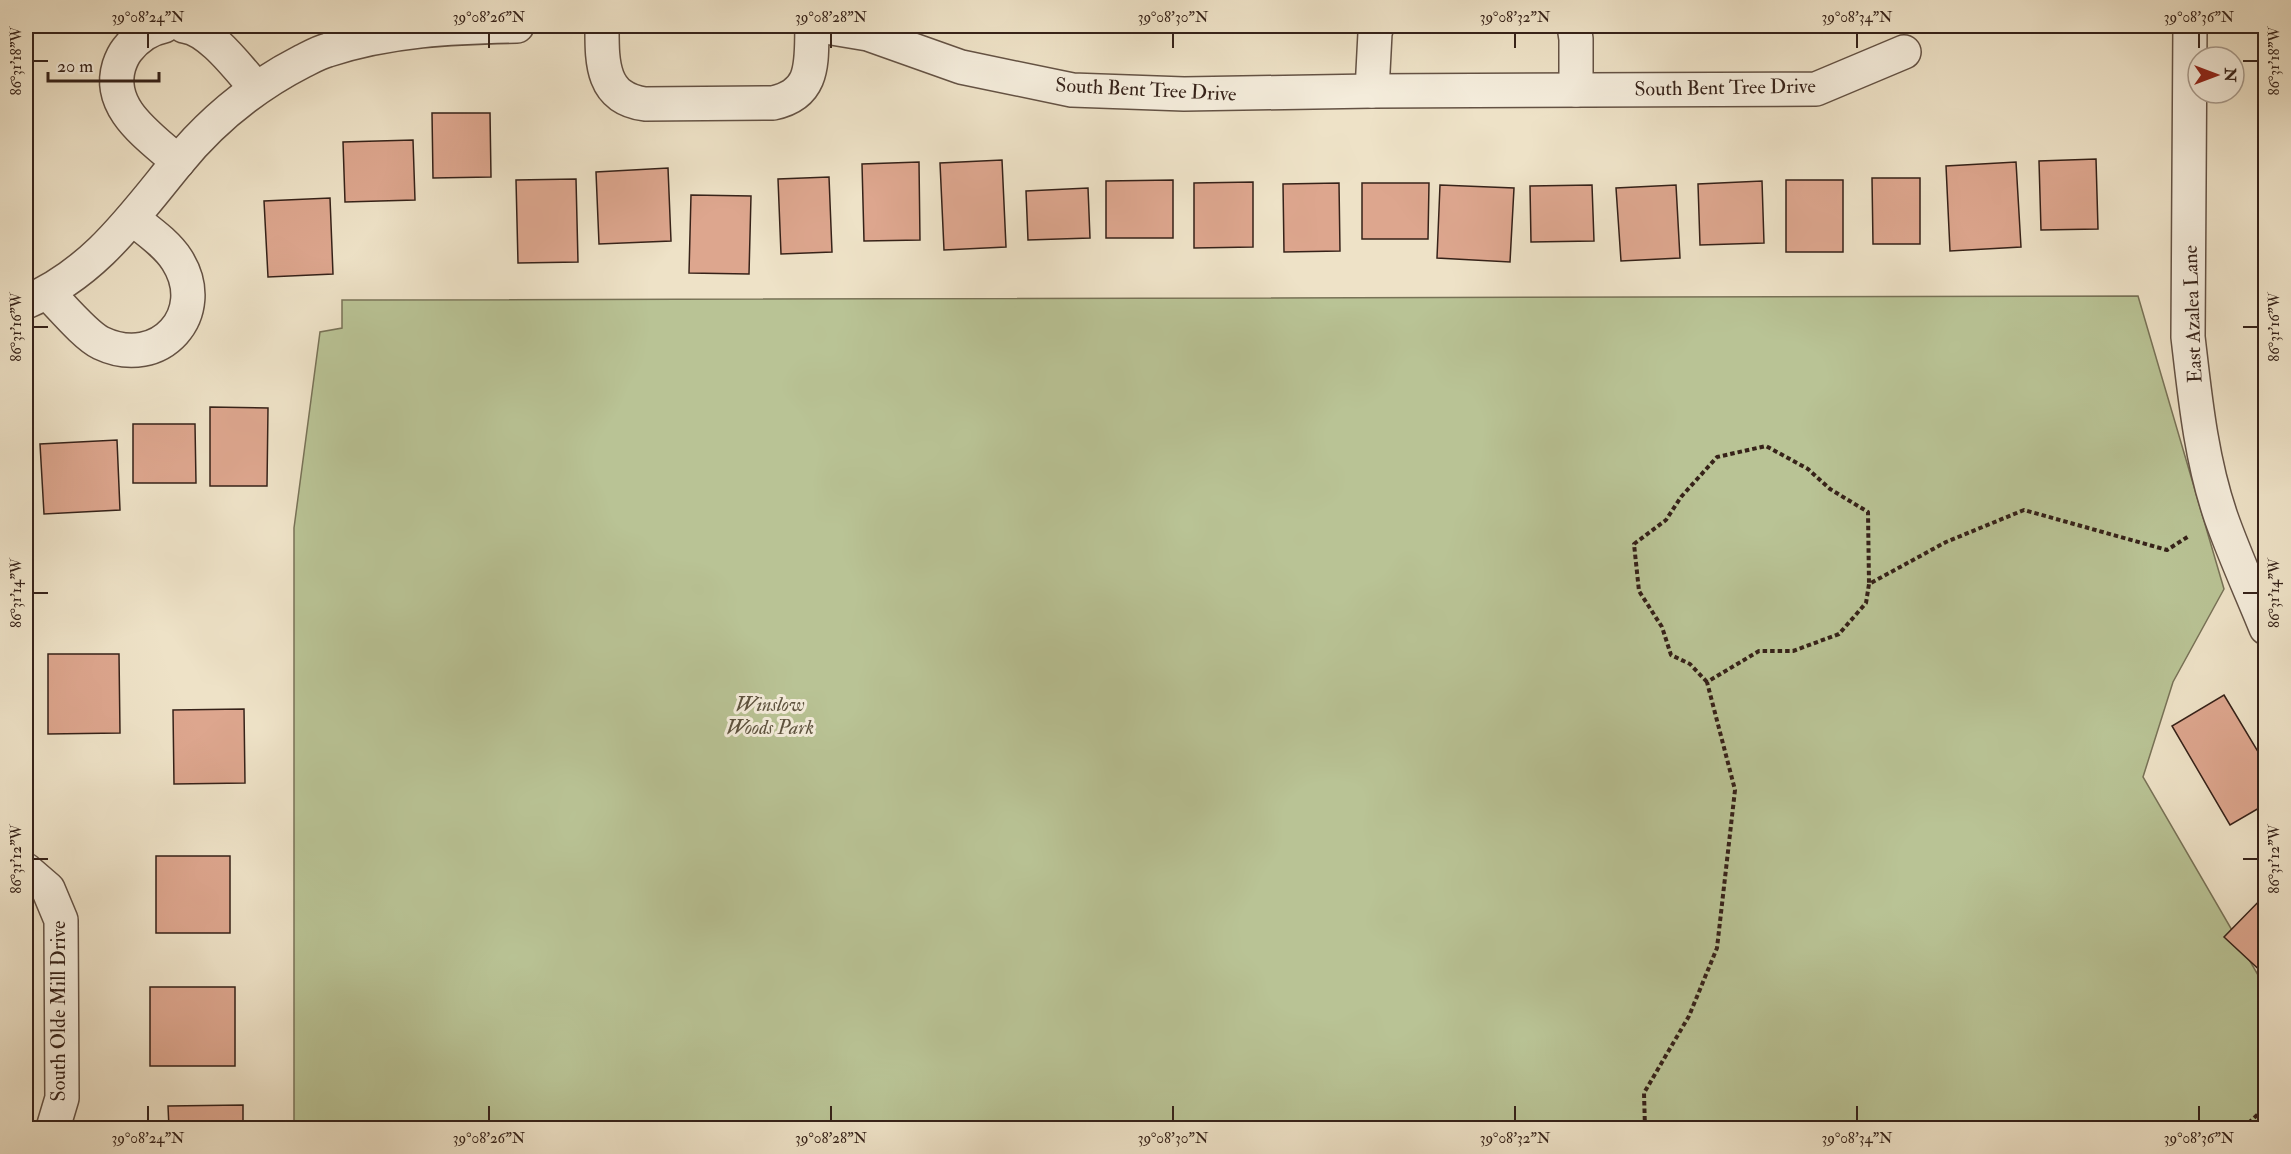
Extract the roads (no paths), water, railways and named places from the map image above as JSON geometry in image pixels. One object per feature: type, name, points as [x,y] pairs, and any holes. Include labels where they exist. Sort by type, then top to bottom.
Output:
[{"type":"street","points":[[165,26],[154,28],[136,38],[123,55],[116,76],[118,96],[129,116],[178,162]]},
{"type":"street","points":[[184,26],[192,26],[207,34],[256,88]]},
{"type":"street","points":[[133,219],[167,248],[178,261],[188,296],[184,316],[178,328],[164,342],[143,350],[129,351],[99,342],[37,298],[79,272],[133,219],[178,162],[223,114],[256,88],[326,50],[372,38],[426,30],[516,26]]},
{"type":"street","points":[[602,26],[602,61],[604,72],[612,85],[621,96],[631,102],[657,104],[773,103],[789,100],[800,91],[808,77],[811,63],[812,26]]},
{"type":"street","name":"South Bent Tree Drive","points":[[820,26],[868,34],[961,67],[1072,90],[1184,94],[1816,89],[1904,52]]},
{"type":"street","points":[[1372,91],[1377,26]]},
{"type":"street","points":[[1574,26],[1576,90]]},
{"type":"street","name":"East Azalea Lane","points":[[2190,26],[2188,337],[2199,425],[2209,474],[2221,517],[2265,628]]},
{"type":"street","name":"South Olde Mill Drive","points":[[27,865],[48,890],[61,920],[62,1098],[53,1128]]},
{"type":"park label","name":"Winslow Woods Park","points":[[770,716]]}]
